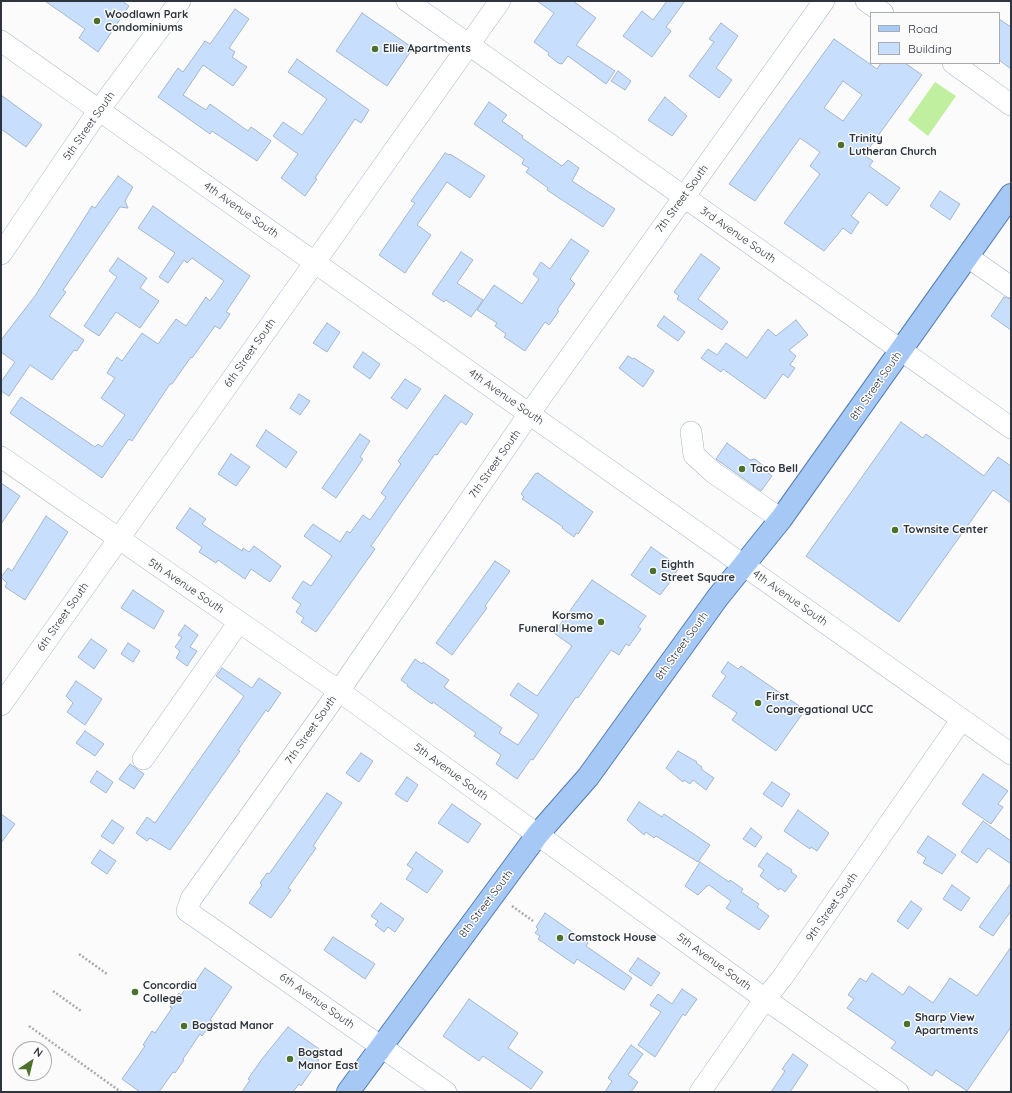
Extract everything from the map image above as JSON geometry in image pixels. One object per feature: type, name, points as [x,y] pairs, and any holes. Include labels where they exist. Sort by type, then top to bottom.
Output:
[{"type":"main road","name":"8th Street South","points":[[348,1092],[380,1046],[538,834],[588,777],[743,565],[781,519],[1011,195]]},
{"type":"street","name":"5th Street South","points":[[1,254],[99,110],[180,1]]},
{"type":"street","name":"3rd Avenue South","points":[[407,1],[1011,428]]},
{"type":"street","name":"6th Street South","points":[[1,704],[500,1]]},
{"type":"street","name":"7th Street South","points":[[187,910],[191,899],[338,691],[529,414],[824,1]]},
{"type":"street","points":[[866,1],[882,12]]},
{"type":"street","name":"4th Avenue South","points":[[1,41],[1011,754]]},
{"type":"street","points":[[954,64],[1011,105]]},
{"type":"street","points":[[968,257],[1011,287]]},
{"type":"street","points":[[691,432],[694,455],[714,473],[781,519]]},
{"type":"street","name":"5th Avenue South","points":[[1,457],[118,540],[338,691],[765,999],[898,1092]]},
{"type":"street","points":[[143,759],[239,622]]},
{"type":"street","name":"9th Street South","points":[[700,1092],[765,999],[782,978],[962,719]]},
{"type":"street","name":"6th Avenue South","points":[[187,910],[446,1092]]},
{"type":"path","points":[[512,906],[533,922]]},
{"type":"path","points":[[79,954],[107,974]]},
{"type":"path","points":[[53,991],[81,1011]]},
{"type":"path","points":[[29,1026],[121,1092]]},
{"type":"green space","points":[[935,82],[956,96],[928,136],[908,120]]},
{"type":"building","name":"Woodlawn Park Condominiums","points":[[45,1],[122,1],[129,6],[98,52],[79,38],[85,29]]},
{"type":"building","points":[[537,1],[573,1],[596,18],[576,45],[615,71],[606,84],[568,56],[562,64],[558,63],[548,55],[549,53],[534,42],[554,13]]},
{"type":"building","points":[[667,1],[685,1],[666,27],[671,31],[652,57],[623,36],[642,11],[653,20]]},
{"type":"building","points":[[235,9],[249,19],[229,48],[235,52],[232,57],[247,67],[233,86],[203,65],[183,95],[206,110],[210,104],[248,131],[251,127],[271,141],[257,161],[212,131],[210,134],[158,97],[178,68],[183,72],[205,41],[210,44]]},
{"type":"building","name":"Ellie Apartments","points":[[362,13],[413,48],[387,86],[336,51]]},
{"type":"building","points":[[1000,20],[1011,27],[1011,69],[1000,61]]},
{"type":"building","points":[[721,23],[738,36],[716,68],[732,80],[719,98],[689,76],[714,42],[709,39]]},
{"type":"building","name":"Trinity Lutheran Church","points":[[834,39],[877,69],[880,64],[906,64],[922,75],[864,155],[873,161],[869,166],[900,188],[887,206],[869,192],[851,216],[859,222],[851,234],[843,228],[824,251],[784,223],[820,174],[810,166],[820,152],[800,138],[755,201],[729,184]],"holes":[[[843,81],[862,95],[843,121],[824,108]]]},
{"type":"building","points":[[297,59],[369,110],[361,123],[355,119],[315,178],[317,179],[305,196],[281,178],[298,154],[273,136],[283,122],[302,135],[327,99],[288,72]]},
{"type":"building","points":[[618,71],[631,81],[625,90],[611,81]]},
{"type":"building","points":[[1,95],[42,125],[26,147],[1,129]]},
{"type":"building","points":[[665,97],[687,116],[672,136],[648,120]]},
{"type":"building","points":[[489,102],[507,115],[502,121],[523,136],[522,138],[562,166],[568,160],[579,168],[572,181],[615,209],[603,227],[547,190],[548,188],[526,172],[529,168],[522,164],[524,159],[474,124]]},
{"type":"building","points":[[445,153],[450,154],[485,176],[470,198],[447,182],[417,225],[431,235],[405,273],[379,255],[415,203],[411,201]]},
{"type":"building","points":[[118,176],[133,187],[125,201],[128,208],[120,207],[63,290],[66,292],[49,316],[84,340],[77,351],[74,350],[52,380],[30,365],[9,396],[1,391],[1,382],[15,362],[1,352],[1,340],[35,296],[92,206],[95,208]]},
{"type":"building","points":[[940,191],[960,204],[950,220],[930,206]]},
{"type":"building","points":[[153,206],[250,276],[226,312],[230,314],[220,329],[215,326],[172,384],[170,384],[132,441],[129,439],[102,478],[10,413],[21,397],[95,447],[98,444],[102,447],[125,415],[101,398],[115,378],[107,373],[117,357],[122,361],[142,333],[158,344],[176,319],[186,326],[206,297],[210,301],[224,281],[192,258],[187,263],[184,260],[168,283],[159,277],[175,253],[138,228]]},
{"type":"building","points":[[571,239],[589,251],[570,279],[575,284],[557,310],[559,311],[549,325],[545,322],[525,351],[504,337],[506,334],[495,326],[497,323],[477,310],[494,285],[522,304],[539,279],[533,274],[541,262],[550,269]]},
{"type":"building","points":[[461,252],[473,260],[457,283],[483,300],[471,317],[446,300],[444,302],[432,294]]},
{"type":"building","points":[[701,254],[720,268],[698,299],[728,322],[722,330],[677,299],[679,296],[674,292]]},
{"type":"building","points":[[118,258],[147,278],[140,288],[159,301],[140,328],[116,312],[99,336],[84,326],[117,277],[109,271]]},
{"type":"building","points":[[1004,297],[1011,299],[1011,330],[991,316]]},
{"type":"building","points":[[664,316],[685,332],[678,341],[657,326]]},
{"type":"building","points":[[796,320],[808,335],[789,350],[796,356],[790,365],[795,368],[788,378],[783,374],[765,399],[723,369],[721,372],[701,358],[708,349],[717,355],[726,343],[747,358],[768,329],[776,336]]},
{"type":"building","points":[[327,323],[340,332],[327,352],[313,343]]},
{"type":"building","points":[[363,352],[380,364],[370,379],[353,367]]},
{"type":"building","points":[[628,356],[633,359],[634,358],[654,371],[643,387],[619,368]]},
{"type":"building","points":[[405,379],[421,389],[407,409],[391,398]]},
{"type":"building","points":[[299,394],[310,401],[300,415],[290,408]]},
{"type":"building","points":[[445,395],[473,414],[466,425],[461,421],[437,455],[435,454],[371,546],[375,549],[316,632],[301,622],[304,618],[296,612],[301,604],[292,598],[303,581],[311,586],[332,556],[304,536],[313,524],[340,542],[347,531],[350,533],[363,515],[370,520],[386,497],[381,493],[401,464],[398,461]]},
{"type":"building","name":"Townsite Center","points":[[901,422],[923,438],[926,434],[984,476],[998,457],[1011,466],[1011,503],[993,490],[899,622],[806,556]]},
{"type":"building","points":[[266,430],[297,452],[286,468],[256,446]]},
{"type":"building","points":[[360,434],[370,441],[360,457],[363,459],[336,498],[322,488]]},
{"type":"building","name":"Taco Bell","points":[[727,443],[750,460],[755,459],[765,467],[765,471],[772,476],[761,491],[716,459]]},
{"type":"building","points":[[231,454],[250,467],[236,486],[218,474]]},
{"type":"building","points":[[538,473],[593,512],[578,534],[576,533],[574,537],[562,528],[563,527],[522,499],[524,497],[521,494],[535,474]]},
{"type":"building","points":[[1,483],[20,496],[1,524]]},
{"type":"building","points":[[190,508],[206,519],[202,524],[242,551],[243,548],[249,552],[254,546],[281,566],[270,582],[251,569],[245,579],[218,560],[216,563],[199,552],[202,547],[176,528]]},
{"type":"building","points":[[46,516],[68,532],[25,600],[5,587],[7,583],[1,577],[8,568],[12,571]]},
{"type":"building","name":"Eighth Street Square","points":[[651,547],[680,567],[660,595],[631,575]]},
{"type":"building","points":[[495,561],[510,571],[485,606],[487,608],[452,655],[436,643]]},
{"type":"building","points":[[592,580],[646,616],[638,627],[641,629],[629,646],[626,644],[619,655],[611,650],[578,698],[576,697],[533,760],[531,759],[517,779],[496,764],[501,755],[474,736],[476,733],[433,702],[432,704],[401,680],[415,659],[422,664],[423,662],[449,680],[444,687],[502,728],[499,733],[518,745],[539,715],[510,695],[518,683],[537,696],[572,646],[554,633]]},
{"type":"building","points":[[133,590],[164,611],[154,629],[121,608]]},
{"type":"building","points":[[185,625],[198,635],[190,647],[197,651],[187,666],[176,658],[180,651],[175,647],[182,637],[178,635]]},
{"type":"building","points":[[91,639],[107,650],[94,669],[78,657]]},
{"type":"building","points":[[128,643],[140,651],[133,662],[121,654]]},
{"type":"building","name":"First Congregational UCC","points":[[728,662],[738,669],[741,666],[805,710],[776,751],[732,720],[737,713],[712,696],[726,676],[721,672]]},
{"type":"building","points":[[222,668],[252,688],[259,678],[281,693],[268,712],[266,710],[238,750],[240,751],[170,850],[150,838],[147,841],[136,833],[147,817],[155,823],[244,696],[216,676]]},
{"type":"building","points":[[76,681],[102,699],[85,725],[67,712],[73,703],[66,696]]},
{"type":"building","points":[[85,731],[104,744],[95,756],[76,743]]},
{"type":"building","points":[[678,751],[697,762],[696,763],[702,767],[701,769],[714,778],[706,790],[693,780],[690,784],[684,780],[683,782],[666,768]]},
{"type":"building","points":[[361,753],[373,761],[359,782],[346,773]]},
{"type":"building","points":[[130,764],[144,774],[134,789],[119,779]]},
{"type":"building","points":[[97,771],[113,782],[106,793],[90,782]]},
{"type":"building","points":[[983,774],[1008,791],[998,804],[1003,807],[991,824],[962,804]]},
{"type":"building","points":[[407,777],[418,785],[407,802],[395,794]]},
{"type":"building","points":[[772,782],[790,794],[782,807],[763,794]]},
{"type":"building","points":[[327,793],[342,803],[313,846],[316,848],[288,888],[291,890],[271,918],[249,903],[262,885],[260,883],[267,873],[269,874]]},
{"type":"building","points":[[639,802],[662,817],[664,814],[710,845],[698,862],[656,836],[654,838],[646,832],[644,835],[627,820]]},
{"type":"building","points":[[452,804],[481,824],[468,843],[438,823]]},
{"type":"building","points":[[798,810],[829,833],[817,851],[811,847],[810,849],[784,831]]},
{"type":"building","points":[[1,814],[15,824],[1,843]]},
{"type":"building","points":[[112,820],[124,828],[113,844],[101,836]]},
{"type":"building","points":[[983,821],[1011,841],[1011,864],[988,848],[977,863],[961,852]]},
{"type":"building","points":[[751,828],[762,837],[755,847],[743,839]]},
{"type":"building","points":[[928,836],[956,855],[942,874],[923,863],[926,858],[917,852]]},
{"type":"building","points":[[100,850],[116,861],[107,874],[91,863]]},
{"type":"building","points":[[416,852],[443,871],[427,893],[406,879],[413,869],[407,865]]},
{"type":"building","points":[[767,853],[792,870],[791,872],[797,876],[785,892],[780,888],[779,890],[760,876],[764,870],[758,866]]},
{"type":"building","points":[[700,862],[729,882],[730,880],[743,889],[741,892],[759,904],[757,907],[769,916],[759,930],[726,908],[731,901],[709,885],[698,895],[685,886]]},
{"type":"building","points":[[1011,883],[1011,911],[993,936],[979,927]]},
{"type":"building","points":[[952,885],[970,898],[961,911],[943,899]]},
{"type":"building","points":[[911,901],[922,909],[908,929],[897,921]]},
{"type":"building","points":[[381,903],[404,919],[395,932],[388,927],[384,932],[375,925],[378,921],[371,916]]},
{"type":"building","name":"Comstock House","points":[[545,913],[588,943],[586,946],[632,978],[624,990],[577,959],[574,964],[538,939],[540,936],[535,933],[538,929],[536,927]]},
{"type":"building","points":[[333,937],[375,964],[365,979],[324,950]]},
{"type":"building","name":"Sharp View Apartments","points":[[1011,947],[1011,1027],[967,1091],[936,1070],[932,1076],[891,1048],[896,1042],[847,1008],[854,999],[848,995],[860,978],[866,982],[872,973],[903,995],[909,986],[933,1003],[950,978],[977,996]]},
{"type":"building","points":[[638,958],[660,973],[651,986],[629,971]]},
{"type":"building","name":"Bogstad Manor","points":[[205,968],[232,987],[210,1020],[212,1021],[202,1036],[200,1034],[175,1073],[173,1072],[159,1092],[140,1092],[122,1079],[145,1046],[143,1045],[152,1031],[155,1033],[172,1008],[170,1007],[179,993],[181,995],[191,981],[194,984]]},
{"type":"building","points":[[682,989],[697,999],[685,1016],[683,1014],[655,1057],[638,1045],[661,1012],[650,1005],[658,994],[672,1004]]},
{"type":"building","points":[[469,999],[518,1033],[508,1048],[543,1072],[531,1089],[483,1056],[479,1061],[443,1036]]},
{"type":"building","name":"Bogstad Manor East","points":[[288,1027],[322,1051],[316,1059],[319,1060],[301,1086],[299,1084],[293,1092],[242,1092],[250,1080],[248,1079],[262,1059]]},
{"type":"building","points":[[631,1045],[643,1054],[628,1075],[638,1082],[631,1092],[605,1092],[612,1081],[608,1078]]},
{"type":"building","points":[[793,1054],[808,1065],[790,1092],[771,1092],[785,1071],[782,1069]]},
{"type":"place","name":"Woodlawn Park Condominiums","points":[[97,21]]},
{"type":"place","name":"Ellie Apartments","points":[[375,49]]},
{"type":"place","name":"Trinity Lutheran Church","points":[[841,145]]},
{"type":"place","name":"Taco Bell","points":[[742,469]]},
{"type":"place","name":"Townsite Center","points":[[895,530]]},
{"type":"place","name":"Eighth Street Square","points":[[653,571]]},
{"type":"place","name":"Korsmo Funeral Home","points":[[601,622]]},
{"type":"place","name":"First Congregational UCC","points":[[758,703]]},
{"type":"place","name":"Comstock House","points":[[560,938]]},
{"type":"place","name":"Concordia College","points":[[135,992]]},
{"type":"place","name":"Sharp View Apartments","points":[[907,1024]]},
{"type":"place","name":"Bogstad Manor","points":[[184,1026]]},
{"type":"place","name":"Bogstad Manor East","points":[[290,1059]]}]
